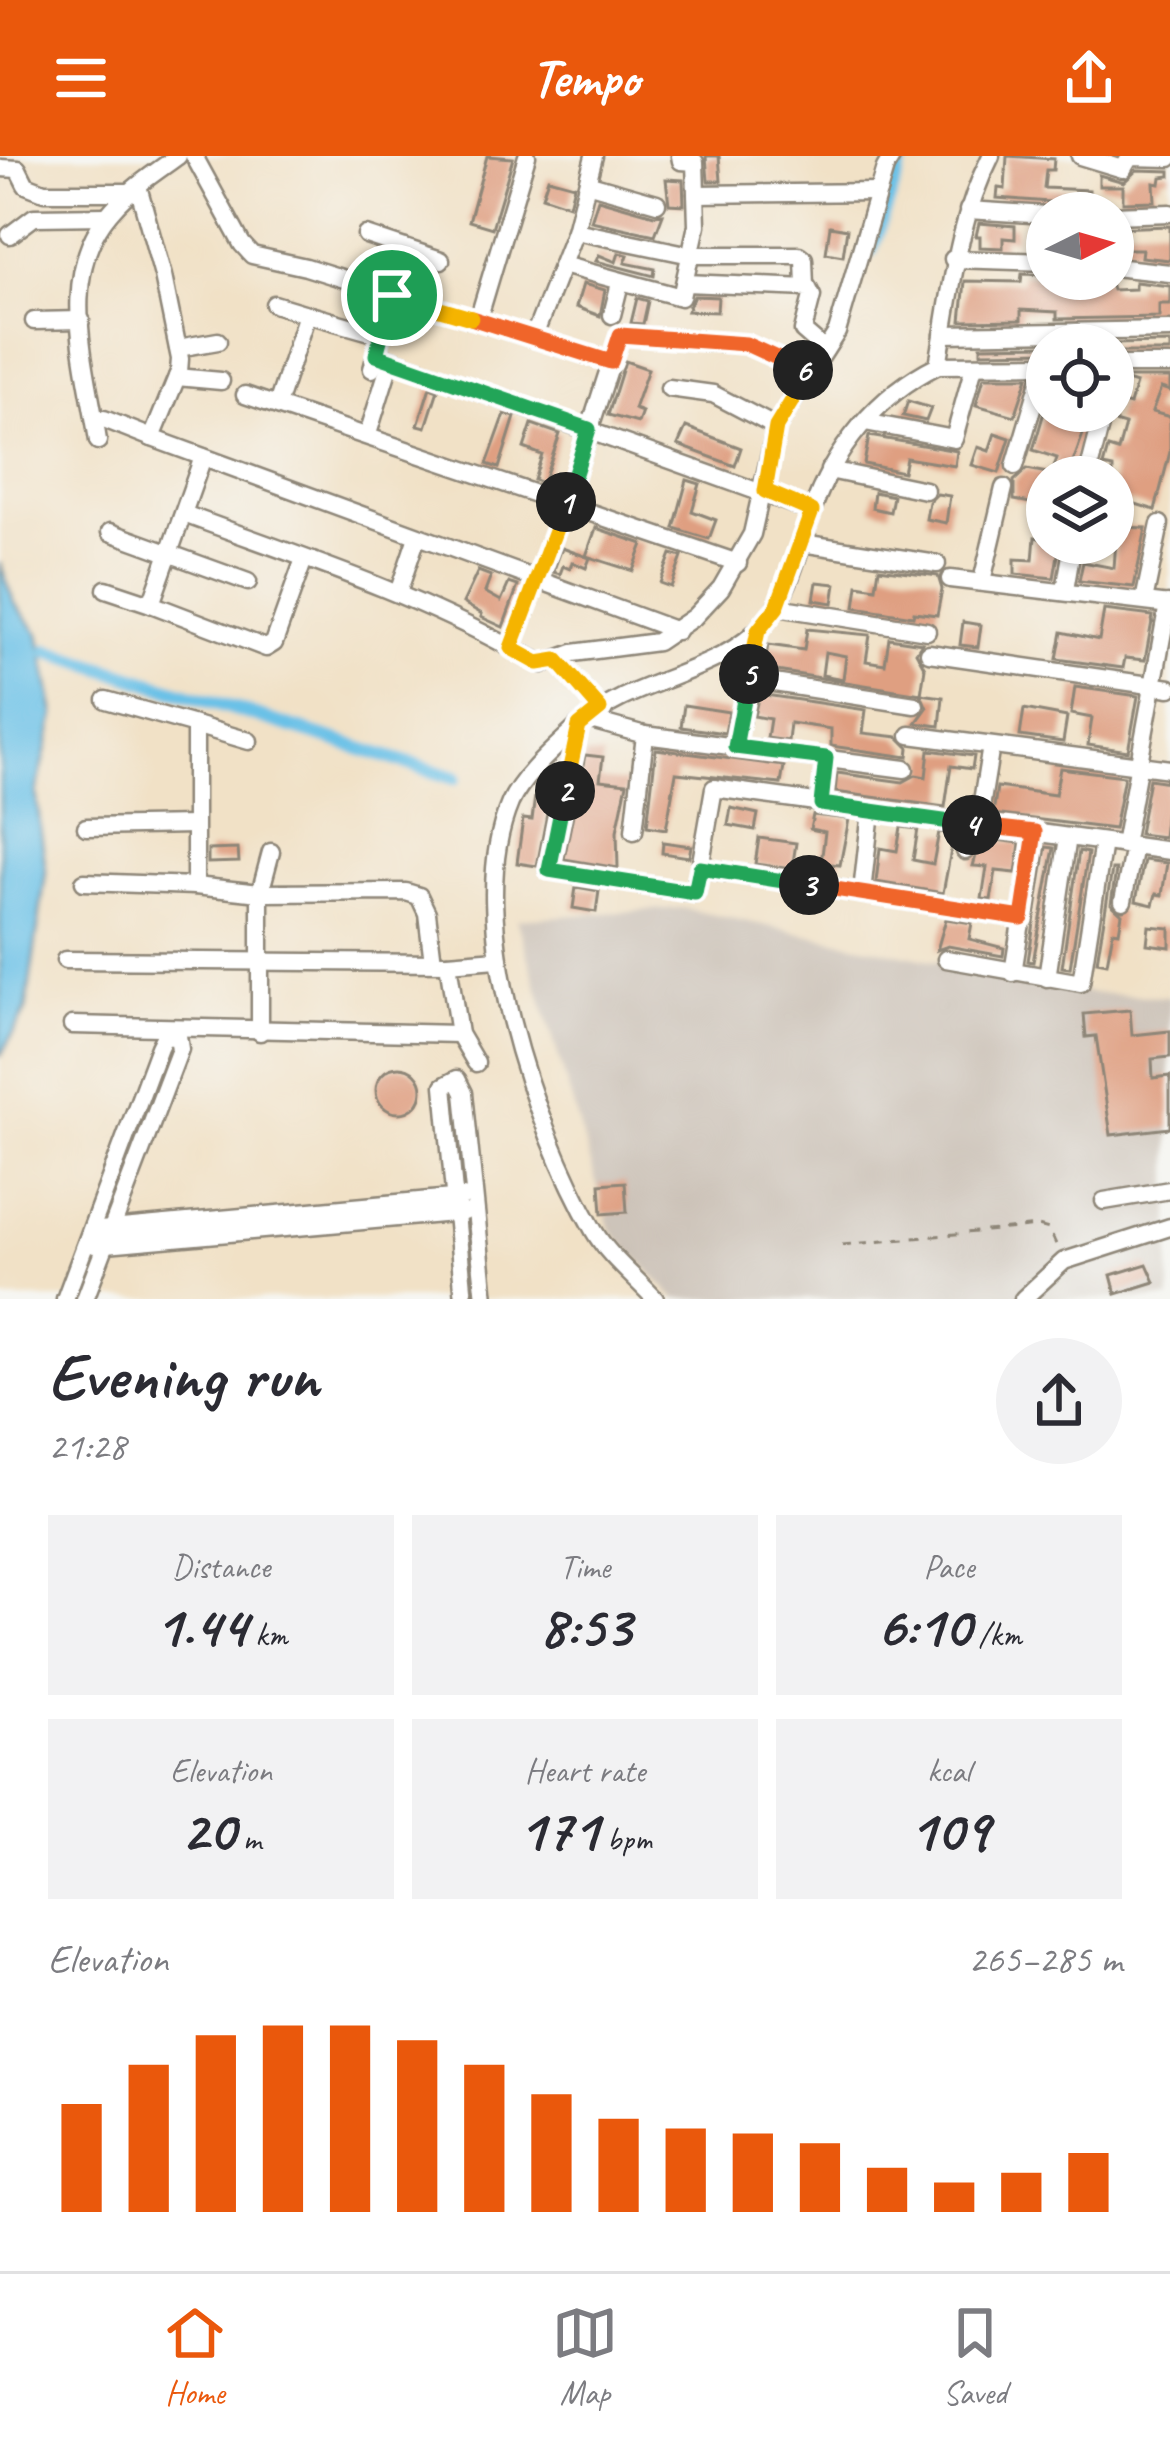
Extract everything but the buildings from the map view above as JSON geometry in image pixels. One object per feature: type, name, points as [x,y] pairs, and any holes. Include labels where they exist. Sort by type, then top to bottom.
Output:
[{"type":"street","points":[[98,441],[81,320],[81,266],[107,216],[178,156]]},
{"type":"street","points":[[194,156],[248,253],[611,362]]},
{"type":"street","points":[[478,320],[527,156]]},
{"type":"street","points":[[534,336],[575,231],[594,156]]},
{"type":"street","points":[[562,265],[681,297],[698,225],[695,162],[681,161],[680,156]]},
{"type":"street","points":[[184,514],[398,593],[455,617],[538,663],[560,663],[584,650],[640,646],[677,631],[722,588],[738,563],[769,493],[776,427],[837,332],[892,156]]},
{"type":"street","points":[[938,365],[953,259],[991,156]]},
{"type":"street","points":[[1080,156],[1123,170],[1130,157],[1170,158]]},
{"type":"street","points":[[0,168],[18,169],[26,185],[44,192],[135,189]]},
{"type":"street","points":[[590,184],[657,203]]},
{"type":"street","points":[[135,189],[164,275],[178,348],[177,377],[152,438]]},
{"type":"street","points":[[696,194],[878,192]]},
{"type":"street","points":[[968,210],[1026,214]]},
{"type":"street","points":[[1134,214],[1170,213]]},
{"type":"street","points":[[10,235],[34,218],[107,216]]},
{"type":"street","points":[[575,231],[691,255],[799,255],[804,259],[805,287]]},
{"type":"street","points":[[366,235],[441,260]]},
{"type":"street","points":[[368,434],[381,335],[405,248]]},
{"type":"street","points":[[763,254],[763,285]]},
{"type":"street","points":[[953,259],[1026,261]]},
{"type":"street","points":[[1134,269],[1170,272]]},
{"type":"street","points":[[613,315],[620,283]]},
{"type":"street","points":[[685,283],[811,289],[803,331],[825,350]]},
{"type":"street","points":[[274,304],[381,335]]},
{"type":"street","points":[[277,405],[307,314]]},
{"type":"street","points":[[34,321],[81,320]]},
{"type":"street","points":[[944,334],[1170,330]]},
{"type":"street","points":[[511,648],[566,502],[620,335],[746,344],[809,373]]},
{"type":"street","points":[[178,348],[218,341]]},
{"type":"street","points":[[380,361],[589,429],[812,511]]},
{"type":"street","points":[[655,1299],[604,1246],[587,1216],[538,1105],[490,960],[495,876],[511,801],[588,718],[651,682],[716,657],[758,631],[777,607],[829,470],[865,422],[898,390],[938,365],[1026,365]]},
{"type":"street","points":[[1134,368],[1170,365]]},
{"type":"street","points":[[865,422],[954,439],[974,366]]},
{"type":"street","points":[[177,377],[221,381]]},
{"type":"street","points":[[669,388],[712,394],[776,427]]},
{"type":"street","points":[[245,395],[738,563]]},
{"type":"street","points":[[104,419],[677,631]]},
{"type":"street","points":[[1015,466],[1026,430]]},
{"type":"street","points":[[151,604],[203,457]]},
{"type":"street","points":[[829,470],[926,490]]},
{"type":"street","points":[[982,581],[1004,488]]},
{"type":"street","points":[[1144,601],[1160,524]]},
{"type":"street","points":[[110,532],[248,582]]},
{"type":"street","points":[[398,593],[417,537]]},
{"type":"street","points":[[802,542],[937,564]]},
{"type":"street","points":[[106,589],[266,648],[274,643],[304,559]]},
{"type":"street","points":[[1065,590],[1069,564]]},
{"type":"street","points":[[950,579],[1169,604],[1162,687],[1139,765],[1123,901]]},
{"type":"street","points":[[777,607],[928,631]]},
{"type":"street","points":[[735,747],[758,631]]},
{"type":"street","points":[[929,653],[1162,687]]},
{"type":"street","points":[[560,663],[578,684],[588,718],[549,870],[695,893],[714,788],[1170,851]]},
{"type":"street","points":[[748,679],[915,705]]},
{"type":"street","points":[[106,700],[249,741]]},
{"type":"street","points":[[588,718],[645,735],[905,769]]},
{"type":"street","points":[[195,724],[195,886]]},
{"type":"street","points":[[634,831],[645,735]]},
{"type":"street","points":[[910,735],[1170,769]]},
{"type":"street","points":[[965,851],[991,746]]},
{"type":"street","points":[[821,804],[826,758]]},
{"type":"street","points":[[862,892],[871,811]]},
{"type":"street","points":[[86,827],[194,824]]},
{"type":"street","points":[[1013,973],[1035,832]]},
{"type":"street","points":[[1047,978],[1067,837]]},
{"type":"street","points":[[946,959],[1079,984],[1102,842]]},
{"type":"street","points":[[260,1032],[260,893],[271,852]]},
{"type":"street","points":[[700,868],[1022,918]]},
{"type":"street","points":[[84,882],[260,893],[413,894],[425,906],[446,962],[459,1034],[476,1063]]},
{"type":"street","points":[[65,960],[490,960]]},
{"type":"street","points":[[72,1025],[459,1034]]},
{"type":"street","points":[[64,1299],[159,1047],[164,1037],[178,1036],[180,1049],[85,1299]]},
{"type":"street","points":[[464,1299],[444,1086],[458,1079],[464,1093],[484,1299]]},
{"type":"street","points":[[1104,1201],[1170,1190]]},
{"type":"street","points":[[86,1238],[476,1203]]},
{"type":"street","points":[[1023,1299],[1064,1261],[1170,1228]]},
{"type":"path","points":[[842,1245],[1038,1226],[1049,1229],[1064,1261]]},
{"type":"shaded area","points":[[681,908],[1090,993],[1170,997],[1170,1299],[676,1299],[611,1231],[517,919]]},
{"type":"water","points":[[0,563],[14,602],[39,634],[55,715],[36,793],[46,872],[26,1010],[0,1057]]},
{"type":"waterway","points":[[871,250],[904,156]]},
{"type":"waterway","points":[[48,651],[455,778]]},
{"type":"route","points":[[392,295],[611,362],[620,335],[746,344],[809,373],[776,427],[765,491],[812,511],[777,607],[758,631],[735,747],[826,758],[821,804],[1035,832],[1022,918],[700,868],[695,893],[549,870],[579,726],[600,709],[557,660],[538,663],[511,648],[589,429],[376,355],[392,295]]}]
